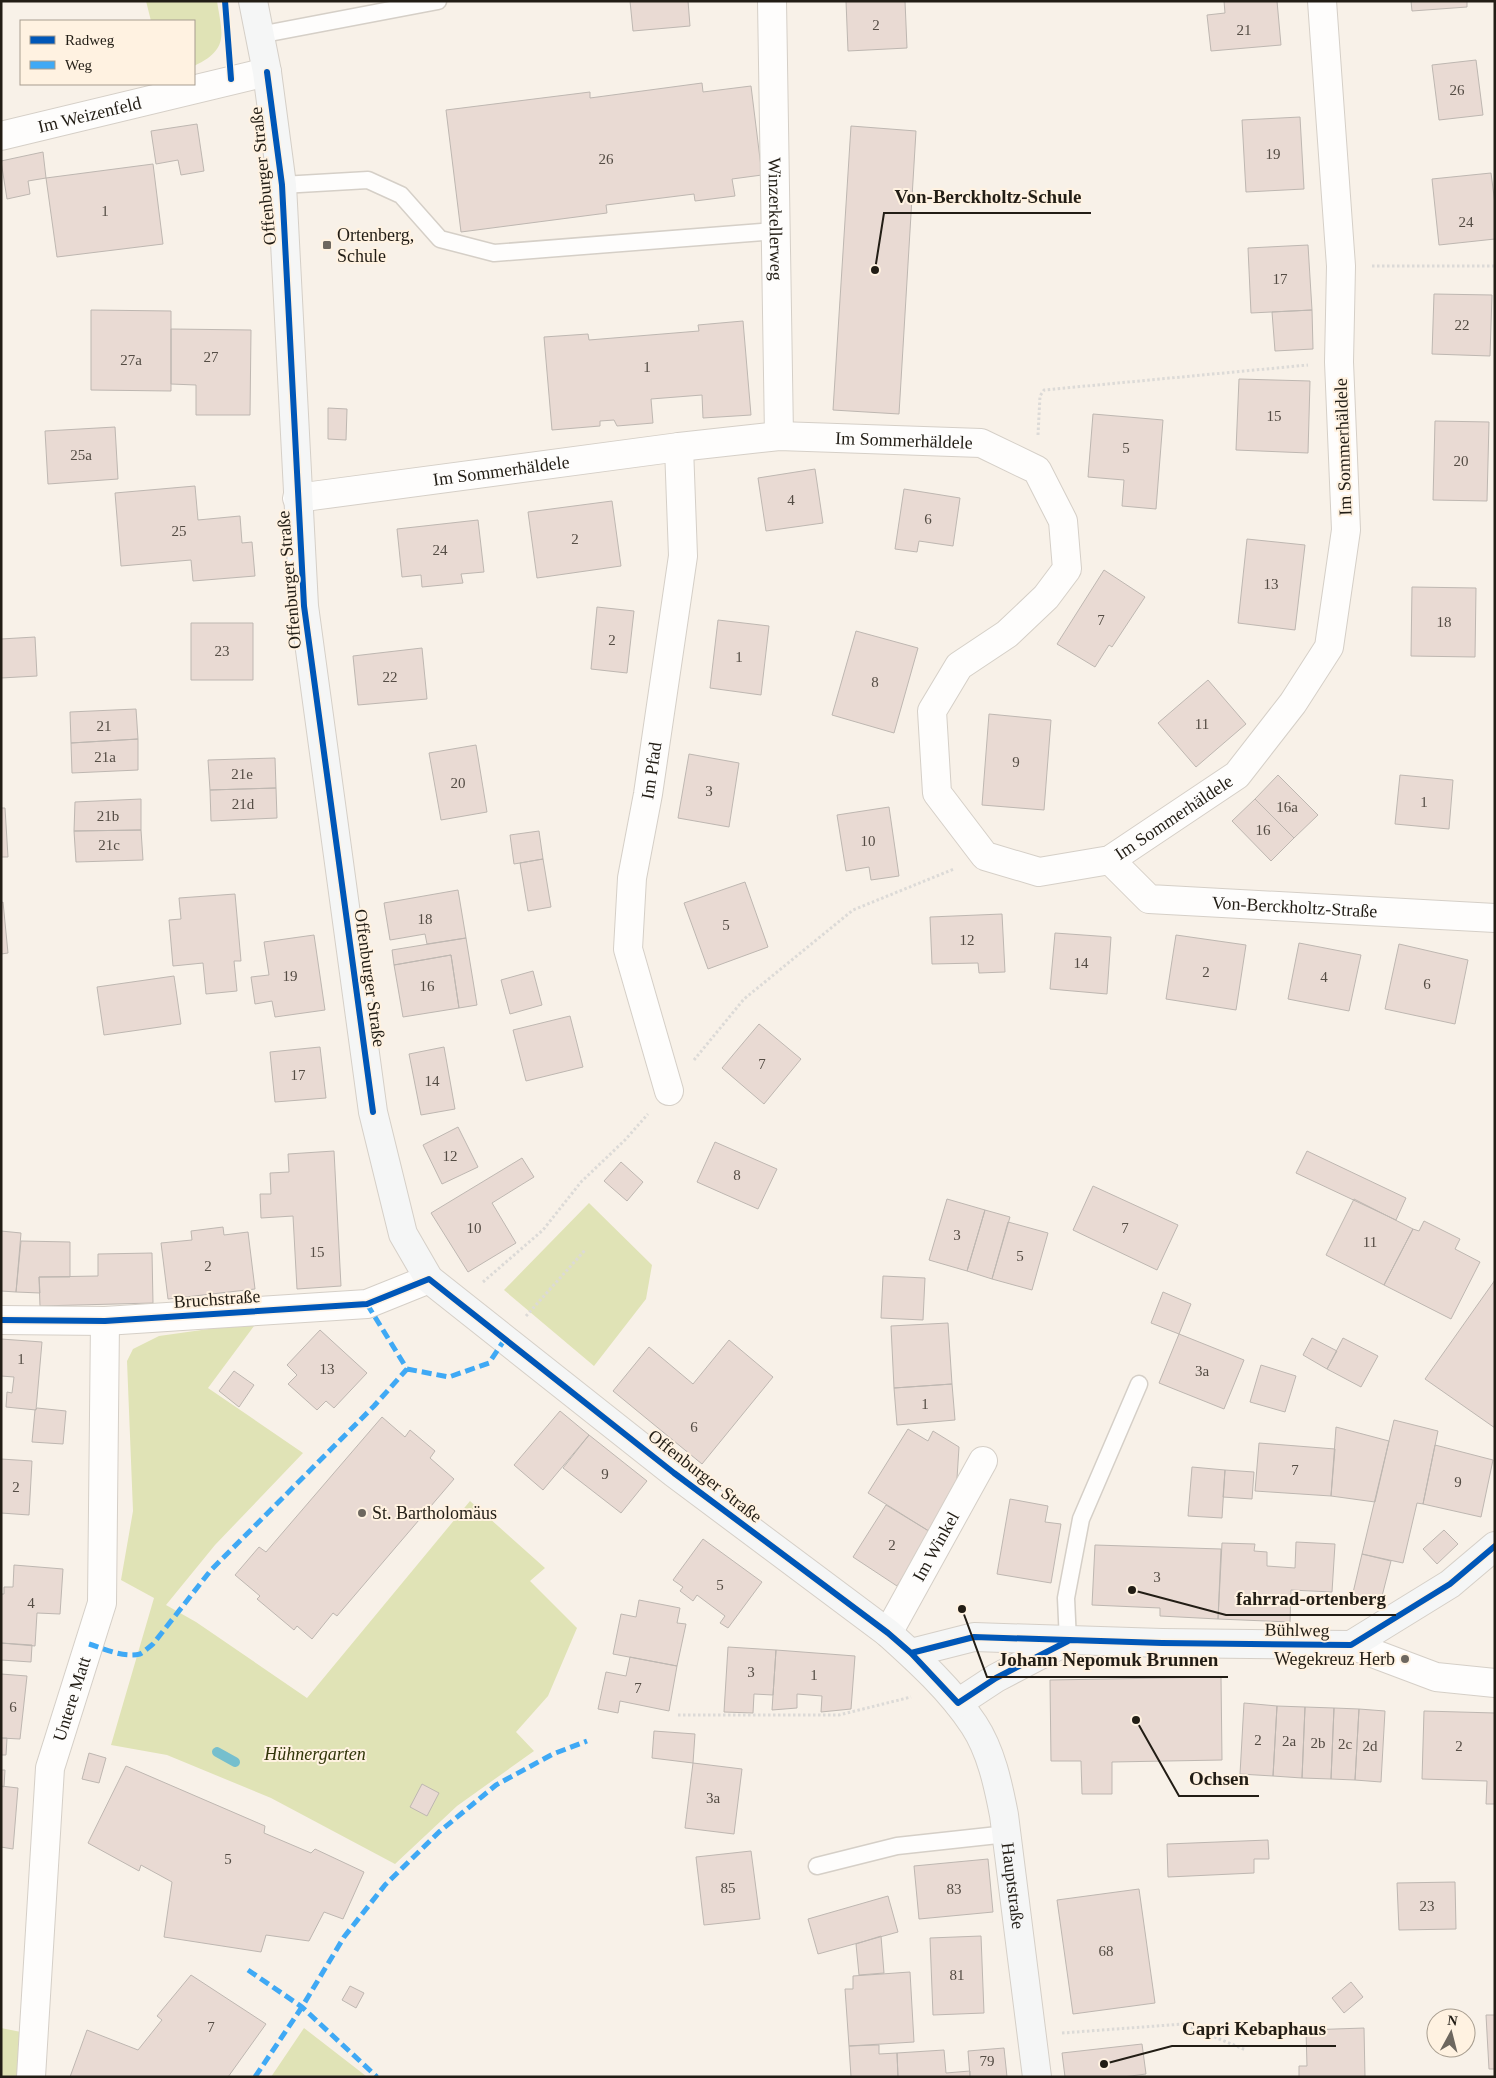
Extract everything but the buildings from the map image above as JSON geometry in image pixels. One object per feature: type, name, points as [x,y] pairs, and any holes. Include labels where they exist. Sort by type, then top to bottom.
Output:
[{"type":"street","name":"Offenburger Straße","points":[[253,1],[266,72],[282,185],[304,606],[373,1112],[403,1234],[429,1279],[674,1473],[888,1633],[911,1653],[951,1696]]},
{"type":"street","name":"Winzerkellerweg","points":[[772,1],[779,436]]},
{"type":"street","name":"Im Sommerhäldele","points":[[985,856],[1039,872],[1110,860],[1237,775],[1294,703],[1329,647],[1346,530],[1339,362],[1341,266],[1322,1]]},
{"type":"street","name":"Im Weizenfeld","points":[[1,136],[266,72]]},
{"type":"street","name":"Im Sommerhäldele","points":[[297,498],[679,447],[779,436],[981,444],[1037,470]]},
{"type":"street","name":"Im Pfad","points":[[670,1091],[628,949],[632,878],[649,784],[683,556],[679,447]]},
{"type":"street","points":[[985,856],[937,793],[932,712],[959,666],[1008,634],[1046,597],[1067,569],[1063,521],[1037,470]]},
{"type":"street","name":"Von-Berckholtz-Straße","points":[[1110,860],[1149,899],[1495,918]]},
{"type":"street","name":"Bruchstraße","points":[[1,1320],[105,1321],[367,1304],[429,1279]]},
{"type":"street","name":"Untere Matt","points":[[31,2077],[50,1768],[102,1603],[105,1321]]},
{"type":"street","name":"Im Winkel","points":[[888,1633],[983,1461]]},
{"type":"street","name":"Bühlweg","points":[[911,1653],[974,1637],[1068,1641],[1351,1645],[1450,1584],[1495,1546]]},
{"type":"street","name":"Bühlweg","points":[[951,1696],[996,1678],[1068,1641]]},
{"type":"street","points":[[1351,1645],[1436,1677],[1495,1682]]},
{"type":"street","name":"Hauptstraße","points":[[951,1696],[975,1726],[995,1773],[1007,1834],[1037,2077]]},
{"type":"lane","points":[[259,35],[438,1]]},
{"type":"lane","points":[[282,185],[368,180],[401,195],[440,239],[494,253],[775,231]]},
{"type":"lane","points":[[1068,1641],[1066,1598],[1081,1519],[1139,1384]]},
{"type":"lane","points":[[816,1866],[897,1846],[1007,1834]]},
{"type":"path","points":[[1341,266],[1495,266]]},
{"type":"path","points":[[1037,470],[1040,396],[1044,390],[1339,362]]},
{"type":"path","points":[[429,1279],[484,1282],[543,1230],[581,1182],[625,1140],[670,1091],[744,999],[853,910],[985,856]]},
{"type":"path","points":[[506,1339],[586,1249]]},
{"type":"path","points":[[678,1715],[839,1715],[951,1696]]},
{"type":"path","points":[[1032,2036],[1183,2024],[1246,2050]]},
{"type":"green space","points":[[146,1],[217,1],[221,23],[221,40],[218,47],[206,60],[195,66],[195,20],[151,20]]},
{"type":"green space","points":[[589,1203],[652,1265],[646,1299],[594,1366],[504,1290]]},
{"type":"green space","name":"Hühnergarten","points":[[230,1326],[254,1326],[208,1388],[303,1453],[215,1545],[166,1605],[196,1622],[307,1698],[470,1501],[545,1568],[530,1581],[577,1628],[548,1696],[516,1732],[534,1751],[457,1806],[395,1864],[271,1798],[167,1755],[111,1745],[154,1598],[121,1580],[133,1511],[127,1361],[133,1349],[159,1336]]},
{"type":"green space","points":[[1,2028],[26,2033],[23,2077],[1,2077]]},
{"type":"green space","points":[[304,2028],[366,2076],[366,2077],[271,2077]]},
{"type":"waterway","points":[[217,1752],[235,1762]]},
{"type":"marked path","points":[[89,1644],[127,1655],[140,1654],[153,1644],[211,1570],[374,1406],[407,1369],[367,1304]]},
{"type":"marked path","points":[[407,1369],[449,1377],[489,1363],[505,1339]]},
{"type":"marked path","points":[[255,2077],[302,2007],[344,1937],[385,1885],[439,1832],[496,1785],[553,1754],[587,1741]]},
{"type":"marked path","points":[[248,1970],[302,2007],[377,2077]]},
{"type":"cycle path","points":[[225,1],[231,79]]},
{"type":"cycle path","points":[[267,72],[282,185],[304,606],[373,1112]]},
{"type":"cycle path","points":[[1,1320],[105,1321],[367,1304],[429,1279],[674,1473],[888,1633],[911,1653],[958,1703],[996,1678],[1068,1641]]},
{"type":"cycle path","points":[[911,1653],[974,1637],[1162,1643],[1351,1645],[1450,1584],[1495,1546]]},
{"type":"place","name":"Ortenberg, Schule","points":[[327,245]]},
{"type":"place","name":"Von-Berckholtz-Schule","points":[[875,270]]},
{"type":"place","name":"St. Bartholomäus","points":[[362,1513]]},
{"type":"place","name":"fahrrad-ortenberg","points":[[1132,1590]]},
{"type":"place","name":"Johann Nepomuk Brunnen","points":[[962,1609]]},
{"type":"place","name":"Wegekreuz Herb","points":[[1405,1659]]},
{"type":"place","name":"Ochsen","points":[[1136,1720]]},
{"type":"place","name":"Capri Kebaphaus","points":[[1104,2064]]}]
